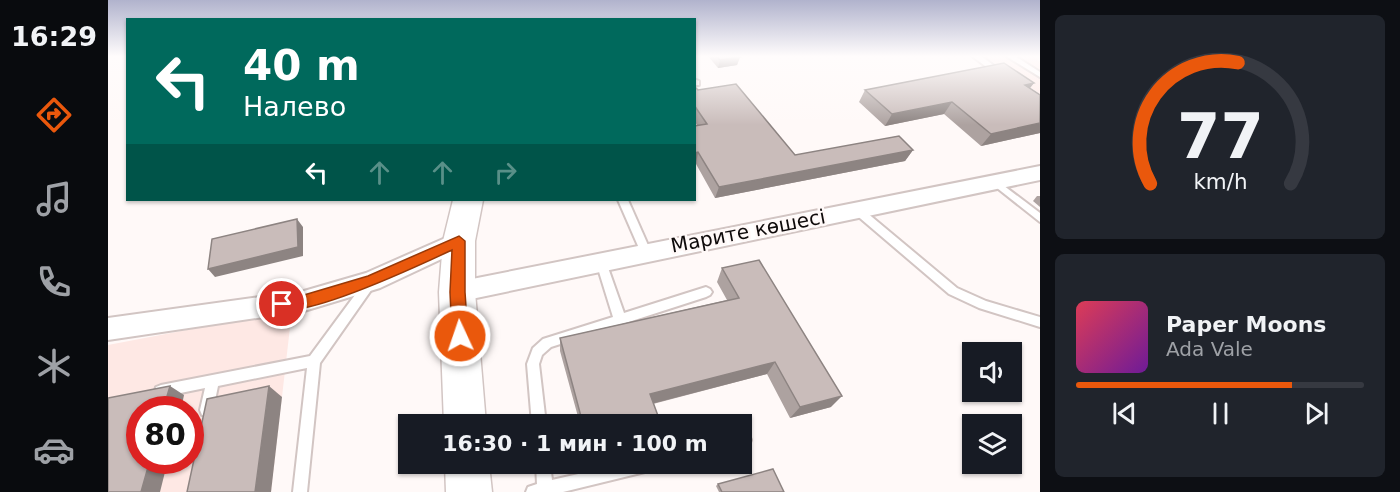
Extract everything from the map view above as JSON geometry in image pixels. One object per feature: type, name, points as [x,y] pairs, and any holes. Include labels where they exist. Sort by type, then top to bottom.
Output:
[{"type":"highway","points":[[464,414],[457,292],[459,241],[468,201]]},
{"type":"highway","points":[[468,474],[469,492]]},
{"type":"street","name":"Марите көшесі","points":[[457,292],[1040,173]]},
{"type":"street","points":[[108,329],[304,301],[372,281],[459,241]]},
{"type":"lane","points":[[995,182],[1040,218]]},
{"type":"lane","points":[[624,201],[646,252]]},
{"type":"lane","points":[[857,210],[953,291],[983,305],[1040,322]]},
{"type":"lane","points":[[601,262],[620,320]]},
{"type":"lane","points":[[300,492],[314,361],[372,281]]},
{"type":"lane","points":[[538,414],[533,364],[537,352],[547,343],[706,292]]},
{"type":"lane","points":[[143,395],[314,361]]},
{"type":"lane","points":[[204,425],[213,381]]},
{"type":"lane","points":[[541,474],[539,490],[607,474]]},
{"type":"shaded area","points":[[1018,79],[1040,79],[1040,94]]},
{"type":"shaded area","points":[[292,310],[271,492],[108,492],[108,345]]},
{"type":"building","points":[[922,79],[1028,79],[1034,83],[1025,85],[1040,95],[1040,123],[991,134],[952,102],[892,114],[865,90]]},
{"type":"building","points":[[736,84],[795,155],[899,136],[913,150],[719,187],[698,152],[696,152],[696,126],[707,124],[696,108],[696,88],[698,90]]},
{"type":"building","points":[[297,219],[298,247],[208,269],[212,239]]},
{"type":"building","points":[[759,260],[842,396],[800,407],[775,362],[650,394],[657,414],[580,414],[560,338],[739,298],[722,268]]},
{"type":"building","points":[[170,386],[167,396],[126,396],[126,474],[146,474],[141,492],[108,492],[108,398]]},
{"type":"building","points":[[269,386],[255,492],[187,492],[191,474],[204,474],[204,413],[207,399]]},
{"type":"building","points":[[773,469],[784,492],[722,492],[718,484]]},
{"type":"route","points":[[282,304],[304,301],[372,281],[459,241],[457,292],[460,336]]}]
